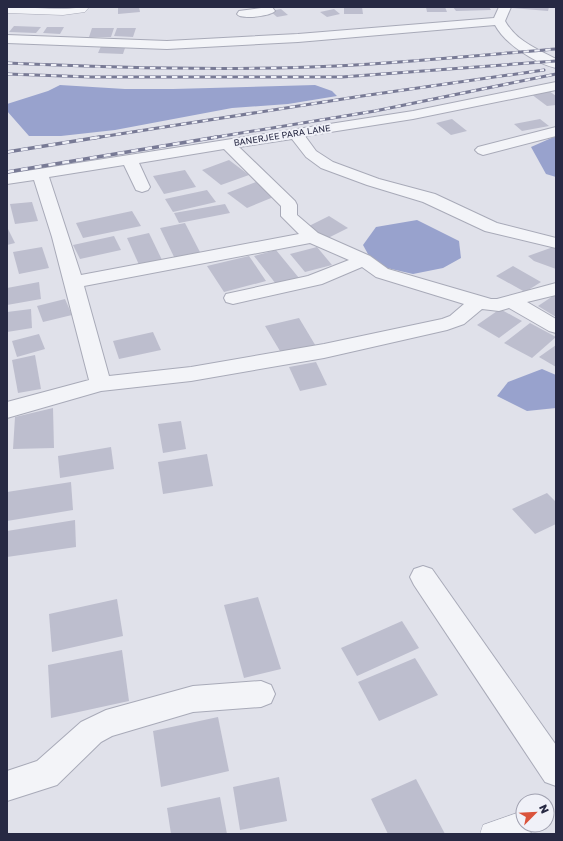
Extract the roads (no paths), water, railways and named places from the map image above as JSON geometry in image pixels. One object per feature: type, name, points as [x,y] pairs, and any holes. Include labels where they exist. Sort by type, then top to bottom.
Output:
[{"type":"street","points":[[243,14],[269,11],[266,7]]},
{"type":"street","points":[[505,7],[499,22],[503,32],[518,44],[556,64]]},
{"type":"street","points":[[7,39],[167,45],[298,38],[499,22]]},
{"type":"street","name":"BANERJEE PARA LANE","points":[[7,179],[413,115],[556,86]]},
{"type":"street","points":[[483,150],[556,131]]},
{"type":"street","points":[[296,133],[311,154],[334,168],[373,182],[429,198],[491,227],[556,243]]},
{"type":"street","points":[[227,144],[289,205],[289,216],[312,237],[364,260],[382,273],[478,302],[498,305],[556,289]]},
{"type":"street","points":[[130,160],[142,187]]},
{"type":"street","points":[[40,174],[73,282],[101,384]]},
{"type":"street","points":[[73,282],[312,237]]},
{"type":"street","points":[[233,298],[315,280],[364,260]]},
{"type":"street","points":[[510,301],[556,327]]},
{"type":"street","points":[[7,410],[101,384],[191,374],[324,351],[447,324],[457,320],[478,302]]},
{"type":"street","points":[[423,577],[556,770]]},
{"type":"street","points":[[7,786],[46,774],[91,732],[106,724],[193,699],[261,694]]},
{"type":"lane","points":[[7,10],[31,9],[71,12],[82,10],[84,7]]},
{"type":"lane","points":[[492,834],[515,826]]},
{"type":"water","points":[[60,85],[125,89],[173,89],[315,85],[332,91],[337,96],[288,104],[232,108],[115,130],[61,136],[29,136],[7,111],[7,104],[48,91]]},
{"type":"water","points":[[556,136],[556,177],[546,174],[531,147]]},
{"type":"water","points":[[417,220],[459,241],[461,258],[443,268],[413,274],[374,265],[363,245],[376,227]]},
{"type":"water","points":[[542,369],[556,375],[556,408],[527,411],[497,396],[508,382]]},
{"type":"railway","points":[[7,63],[172,68],[295,68],[556,49]]},
{"type":"railway","points":[[7,74],[91,77],[342,77],[556,61]]},
{"type":"railway","points":[[94,138],[362,96],[544,70]]},
{"type":"railway","points":[[211,138],[375,111],[556,74]]},
{"type":"railway","points":[[7,152],[100,137]]},
{"type":"railway","points":[[211,138],[217,137]]},
{"type":"railway","points":[[7,172],[211,138]]}]
